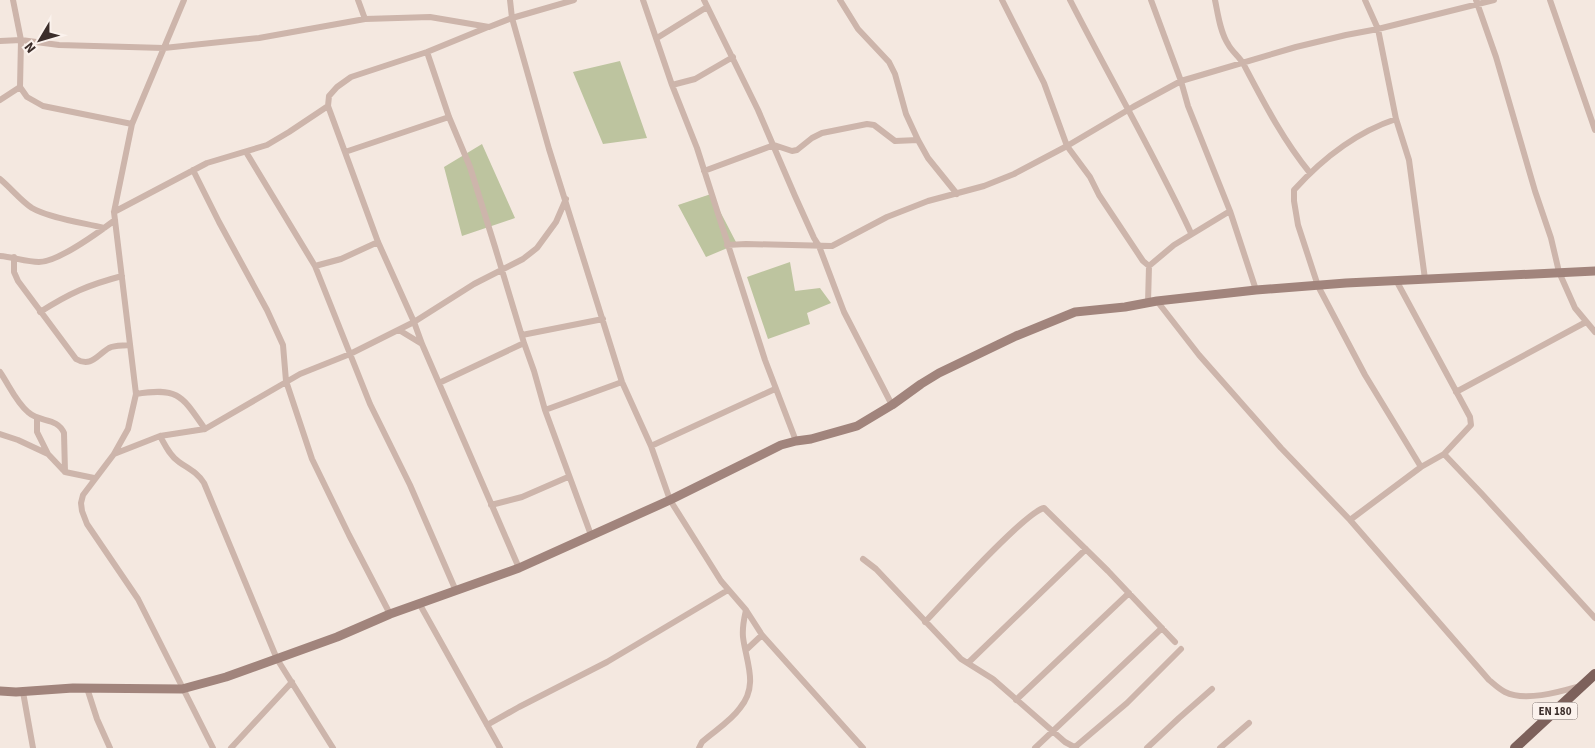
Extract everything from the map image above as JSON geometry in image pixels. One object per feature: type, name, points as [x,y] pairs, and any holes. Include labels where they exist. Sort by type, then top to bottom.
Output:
[{"type":"main road","name":"EN 180","points":[[1515,748],[1595,674]]},
{"type":"street","points":[[12,0],[21,40],[20,87],[26,97],[43,106],[132,124]]},
{"type":"street","points":[[184,0],[132,124],[114,212],[136,394],[128,429],[114,454],[87,488],[81,503],[87,524],[138,599],[213,748]]},
{"type":"street","points":[[358,0],[365,20]]},
{"type":"street","points":[[510,0],[512,18],[584,262],[622,382],[651,446],[670,500],[728,590],[746,610],[762,635],[863,748]]},
{"type":"street","points":[[519,568],[378,242],[328,106],[329,96],[337,87],[351,77],[427,52],[512,18],[574,0]]},
{"type":"street","points":[[643,0],[704,171],[775,388],[796,441]]},
{"type":"street","points":[[704,0],[774,145],[794,196],[819,246],[844,312],[892,405]]},
{"type":"street","points":[[840,0],[858,29],[889,62],[895,74],[906,114],[918,140],[928,158],[956,194]]},
{"type":"street","points":[[1002,0],[1044,83],[1067,146],[1090,177],[1099,195],[1143,261],[1149,266]]},
{"type":"street","points":[[1070,0],[1097,54],[1159,165],[1191,234]]},
{"type":"street","points":[[1150,0],[1181,82],[1188,106],[1230,211],[1256,290]]},
{"type":"street","points":[[1215,0],[1227,44],[1243,63],[1292,151],[1310,173]]},
{"type":"street","points":[[1365,0],[1378,29],[1396,119],[1409,160],[1425,279]]},
{"type":"street","points":[[728,245],[832,246],[887,217],[928,201],[984,186],[1014,174],[1181,82],[1346,35],[1378,29],[1494,0]]},
{"type":"street","points":[[1550,0],[1595,130]]},
{"type":"street","points":[[1477,3],[1505,86],[1535,191],[1551,238],[1559,272],[1575,308],[1595,332]]},
{"type":"street","points":[[657,38],[707,7]]},
{"type":"street","points":[[0,41],[21,40],[59,45],[164,48],[259,38],[365,20],[430,17],[489,27]]},
{"type":"street","points":[[427,52],[449,117],[470,167],[545,410],[591,536]]},
{"type":"street","points":[[672,85],[695,79],[733,58]]},
{"type":"street","points":[[0,100],[20,87]]},
{"type":"street","points":[[114,212],[193,170],[222,158],[267,145],[328,106]]},
{"type":"street","points":[[346,152],[449,117]]},
{"type":"street","points":[[1396,119],[1364,133],[1310,173],[1294,190],[1294,201],[1298,225],[1318,286],[1365,375],[1421,468]]},
{"type":"street","points":[[704,171],[774,145],[792,151],[797,150],[822,133],[867,124],[874,125],[895,141],[918,140]]},
{"type":"street","points":[[246,152],[315,266],[370,404],[410,485],[456,591]]},
{"type":"street","points":[[193,170],[279,336],[285,355],[286,381],[312,459],[390,614]]},
{"type":"street","points":[[0,179],[21,200],[42,213],[104,228]]},
{"type":"street","points":[[114,454],[160,436],[205,429],[286,381],[312,368],[350,354],[414,322],[474,284],[523,259],[537,248],[556,222],[566,199]]},
{"type":"street","points":[[1148,303],[1149,266],[1174,245],[1230,211]]},
{"type":"street","points":[[0,256],[47,262],[115,220]]},
{"type":"street","points":[[315,266],[378,242]]},
{"type":"street","points":[[14,257],[15,276],[76,360],[88,363],[114,346],[130,345]]},
{"type":"street","points":[[0,691],[23,692],[87,688],[182,689],[226,677],[337,637],[390,614],[519,568],[670,500],[781,445],[857,426],[892,405],[921,384],[971,357],[1070,314],[1158,301],[1256,290],[1396,280],[1595,271]]},
{"type":"street","points":[[40,312],[64,296],[82,288],[122,276]]},
{"type":"street","points":[[1350,520],[1421,468],[1444,454],[1471,426],[1470,417],[1396,280]]},
{"type":"street","points":[[1158,301],[1199,355],[1281,448],[1350,520],[1489,680],[1504,692],[1515,696],[1544,695],[1581,686]]},
{"type":"street","points":[[522,335],[603,319]]},
{"type":"street","points":[[1456,392],[1586,322]]},
{"type":"street","points":[[399,330],[422,344]]},
{"type":"street","points":[[439,383],[524,344]]},
{"type":"street","points":[[0,372],[22,406],[37,419],[59,424],[62,428],[64,433],[65,472]]},
{"type":"street","points":[[545,410],[622,382]]},
{"type":"street","points":[[651,446],[775,388]]},
{"type":"street","points":[[136,394],[166,391],[178,396],[188,404],[205,429]]},
{"type":"street","points":[[37,419],[38,432],[48,454],[65,472],[94,478]]},
{"type":"street","points":[[0,434],[48,454]]},
{"type":"street","points":[[160,436],[170,454],[178,462],[198,474],[204,483],[277,659],[333,748]]},
{"type":"street","points":[[1444,454],[1595,618]]},
{"type":"street","points":[[491,505],[522,497],[568,477]]},
{"type":"street","points":[[925,622],[1007,537],[1040,508],[1046,509],[1175,642]]},
{"type":"street","points":[[968,663],[1086,549]]},
{"type":"street","points":[[864,559],[876,569],[961,659],[992,680],[1075,748],[1127,703],[1181,649]]},
{"type":"street","points":[[488,726],[520,707],[607,662],[728,590]]},
{"type":"street","points":[[1016,700],[1129,593]]},
{"type":"street","points":[[420,603],[500,748]]},
{"type":"street","points":[[699,748],[702,742],[742,707],[747,696],[751,680],[743,634],[746,610]]},
{"type":"street","points":[[1036,748],[1162,628]]},
{"type":"street","points":[[746,650],[762,635]]},
{"type":"street","points":[[231,748],[292,682]]},
{"type":"street","points":[[87,688],[97,719],[110,748]]},
{"type":"street","points":[[1148,748],[1212,688]]},
{"type":"street","points":[[23,692],[33,748]]},
{"type":"street","points":[[1220,748],[1249,723]]},
{"type":"green space","points":[[620,61],[647,138],[603,144],[573,72]]},
{"type":"green space","points":[[482,144],[515,218],[462,236],[444,167]]},
{"type":"green space","points":[[711,194],[737,244],[706,257],[678,205]]},
{"type":"green space","points":[[790,262],[795,291],[820,288],[831,303],[807,313],[810,324],[768,339],[747,277]]}]
